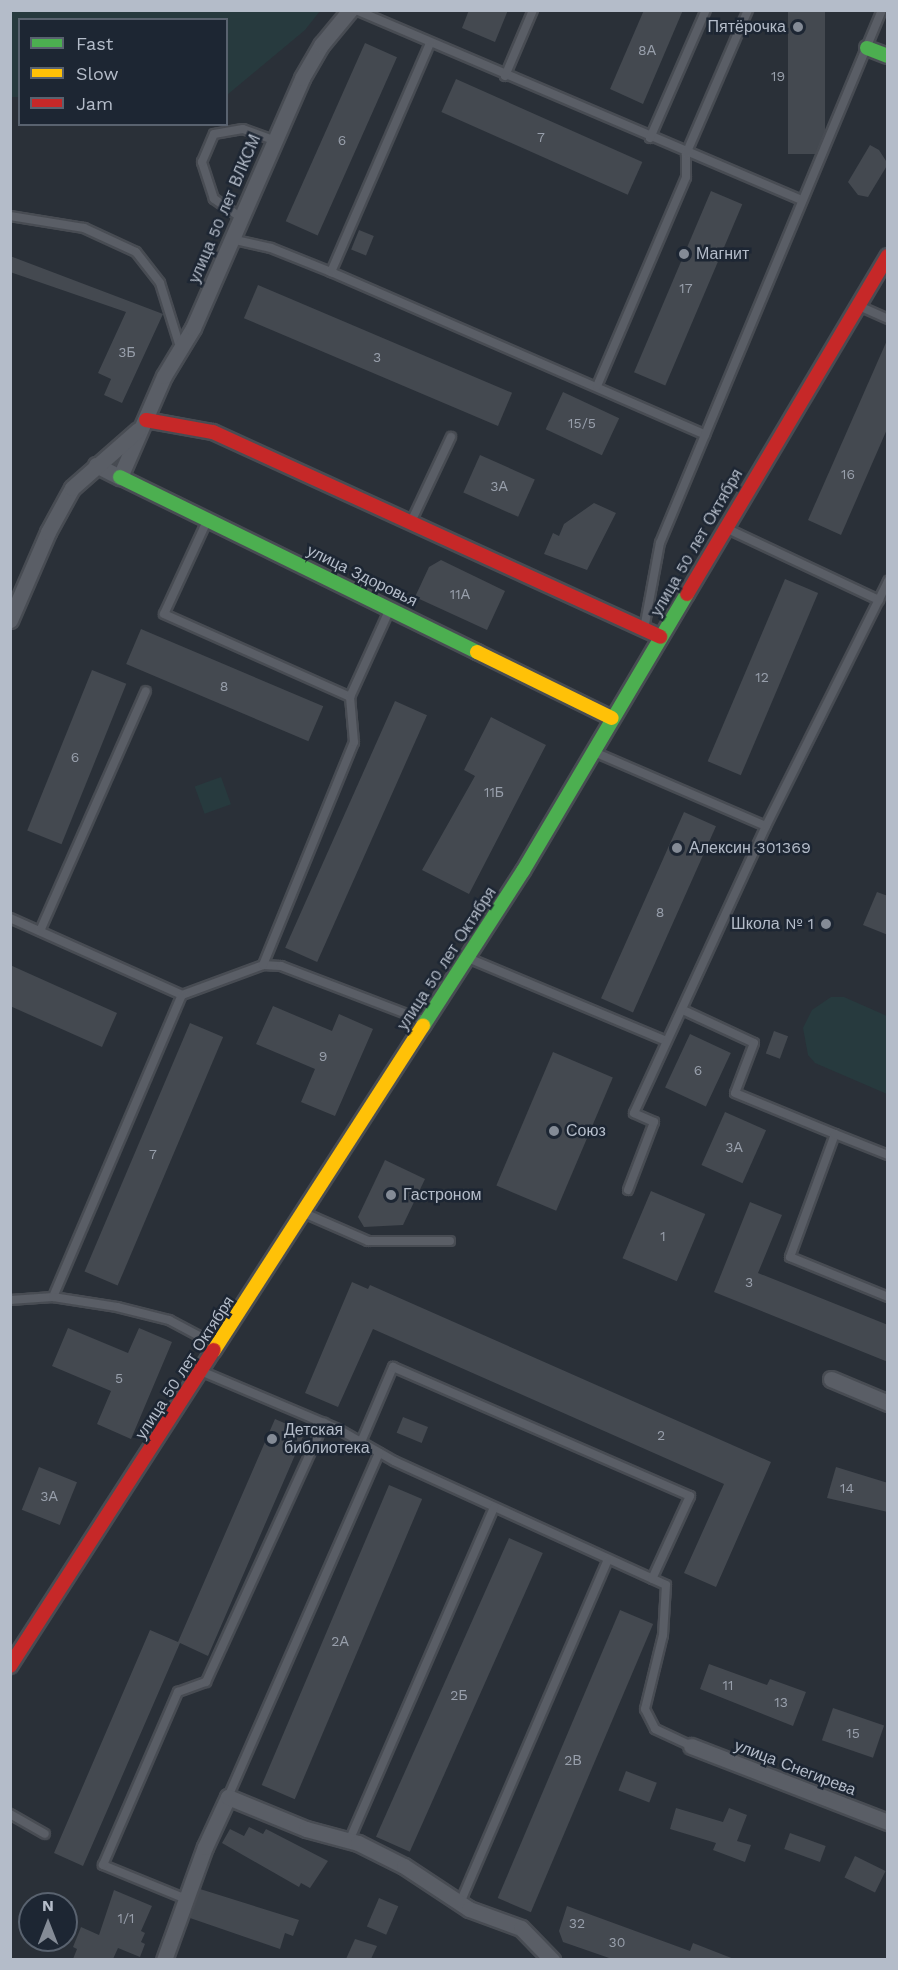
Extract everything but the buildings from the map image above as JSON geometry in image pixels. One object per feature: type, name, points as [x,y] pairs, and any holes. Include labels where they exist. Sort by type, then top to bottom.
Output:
[{"type":"street","name":"улица 50 лет ВЛКСМ","points":[[120,477],[180,348],[198,319],[274,140],[315,57],[350,10]]},
{"type":"street","points":[[867,48],[888,56]]},
{"type":"street","name":"улица 50 лет Октября","points":[[12,1660],[203,1372],[467,957],[593,752],[856,304],[888,256]]},
{"type":"street","name":"улица 50 лет ВЛКСМ","points":[[10,620],[58,511],[72,488],[144,423]]},
{"type":"street","points":[[144,423],[213,432],[660,638]]},
{"type":"street","name":"улица Здоровья","points":[[96,465],[612,718]]},
{"type":"street","points":[[831,1378],[888,1402]]},
{"type":"street","name":"улица Снегирева","points":[[691,1746],[888,1822]]},
{"type":"street","points":[[164,1959],[228,1797],[306,1830],[349,1841],[404,1866],[460,1903],[521,1928],[552,1959]]},
{"type":"lane","points":[[356,10],[686,154],[801,200]]},
{"type":"lane","points":[[505,76],[533,10]]},
{"type":"lane","points":[[650,138],[706,10]]},
{"type":"lane","points":[[597,386],[686,177],[686,154],[748,10]]},
{"type":"lane","points":[[644,630],[660,543],[882,10]]},
{"type":"lane","points":[[331,272],[430,43]]},
{"type":"lane","points":[[240,217],[214,199],[202,162],[214,134],[243,129],[274,140]]},
{"type":"lane","points":[[10,216],[84,228],[136,252],[160,283],[180,348]]},
{"type":"lane","points":[[231,239],[272,248],[331,272],[705,435]]},
{"type":"lane","points":[[856,304],[888,319]]},
{"type":"lane","points":[[411,523],[451,437]]},
{"type":"lane","points":[[207,519],[164,614],[350,697]]},
{"type":"lane","points":[[725,528],[879,600]]},
{"type":"lane","points":[[628,1190],[654,1122],[634,1113],[766,826],[888,581]]},
{"type":"lane","points":[[263,965],[354,742],[350,697],[390,609]]},
{"type":"lane","points":[[40,931],[146,691]]},
{"type":"lane","points":[[593,752],[766,826]]},
{"type":"lane","points":[[10,918],[183,995],[263,965],[281,966],[426,1022]]},
{"type":"lane","points":[[467,957],[666,1041]]},
{"type":"lane","points":[[53,1297],[183,995]]},
{"type":"lane","points":[[683,1010],[754,1043],[735,1093],[888,1155]]},
{"type":"lane","points":[[835,1134],[790,1257],[888,1297]]},
{"type":"lane","points":[[303,1213],[368,1241],[450,1241]]},
{"type":"lane","points":[[10,1300],[53,1297],[169,1320],[219,1347]]},
{"type":"lane","points":[[361,1442],[393,1366],[690,1496],[652,1578]]},
{"type":"lane","points":[[203,1372],[324,1423],[379,1453],[666,1585],[663,1635],[646,1703],[648,1720],[665,1736],[691,1746]]},
{"type":"lane","points":[[187,1899],[103,1865],[178,1692],[206,1682],[324,1423]]},
{"type":"lane","points":[[228,1797],[379,1453]]},
{"type":"lane","points":[[349,1841],[494,1507]]},
{"type":"lane","points":[[460,1903],[608,1558]]},
{"type":"lane","points":[[10,1814],[45,1834]]},
{"type":"green space","points":[[11,10],[320,10],[305,30],[228,94],[228,18],[18,18],[18,97],[11,97]]},
{"type":"green space","points":[[221,777],[231,804],[205,814],[195,787]]},
{"type":"green space","points":[[831,997],[844,997],[887,1016],[887,1094],[815,1063],[808,1055],[803,1028],[812,1010]]},
{"type":"traffic: fast","points":[[867,48],[888,56]]},
{"type":"traffic: fast","points":[[120,477],[477,652]]},
{"type":"traffic: fast","points":[[423,1026],[523,871],[687,594]]},
{"type":"traffic: slow","points":[[477,652],[612,718]]},
{"type":"traffic: slow","points":[[214,1350],[423,1026]]},
{"type":"traffic: jam","points":[[687,594],[888,256]]},
{"type":"traffic: jam","points":[[146,420],[213,432],[660,637]]},
{"type":"traffic: jam","points":[[10,1666],[214,1350]]},
{"type":"place","name":"Пятёрочка","points":[[798,27]]},
{"type":"place","name":"Магнит","points":[[684,254]]},
{"type":"place","name":"Алексин 301369","points":[[677,848]]},
{"type":"place","name":"Школа № 1","points":[[826,924]]},
{"type":"place","name":"Союз","points":[[554,1131]]},
{"type":"place","name":"Гастроном","points":[[391,1195]]},
{"type":"place","name":"Детская библиотека","points":[[272,1439]]}]
